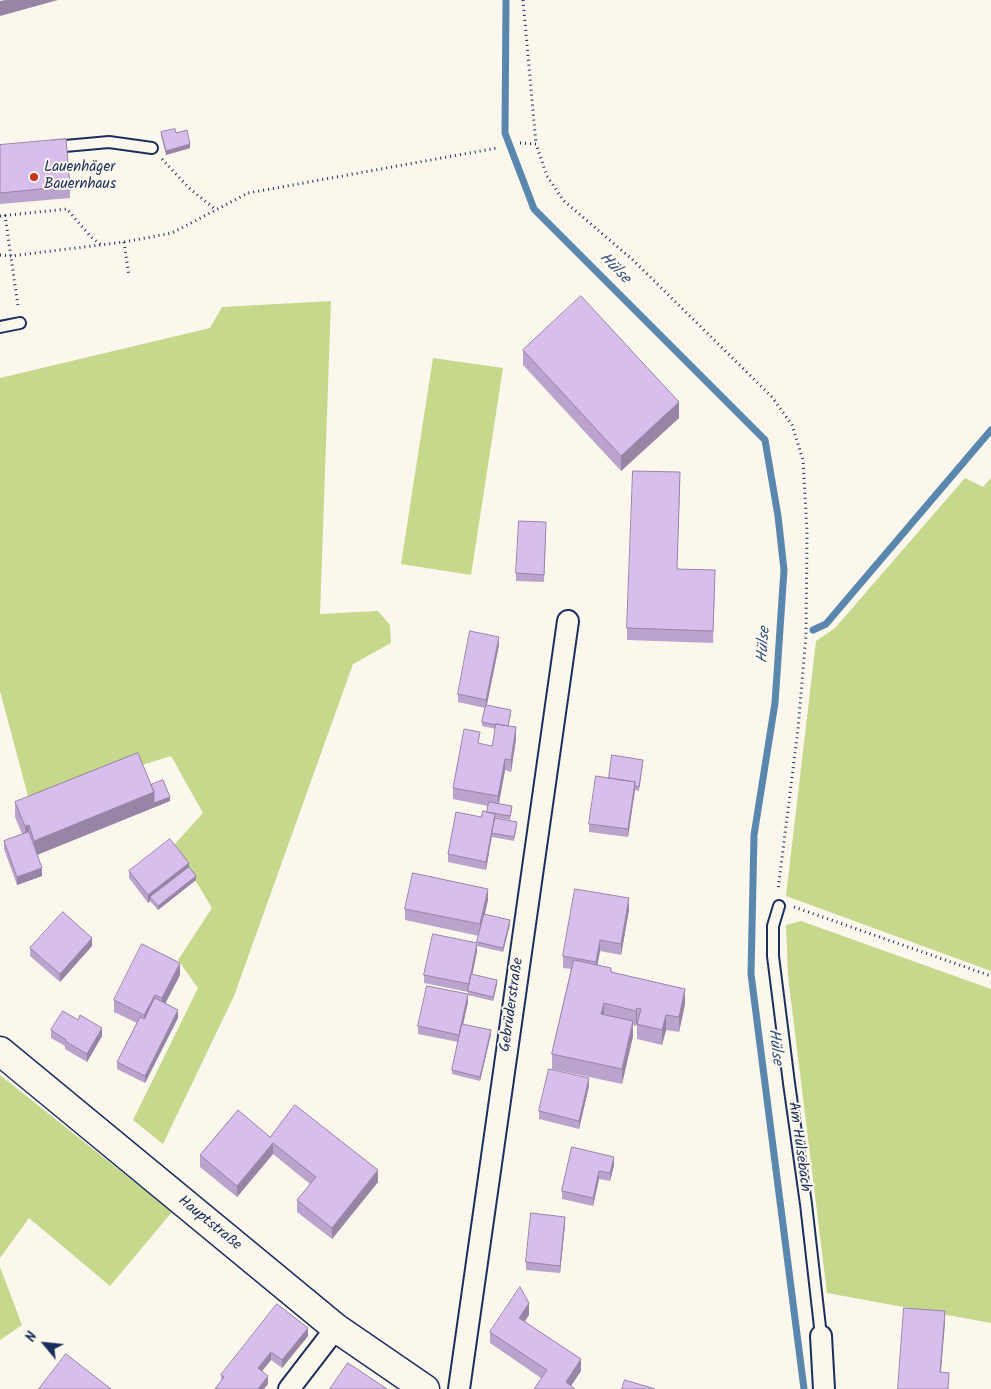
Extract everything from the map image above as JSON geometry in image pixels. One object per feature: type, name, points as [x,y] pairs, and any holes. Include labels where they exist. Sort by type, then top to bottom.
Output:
[{"type":"street","name":"Gebrüderstraße","points":[[459,1389],[568,621]]},
{"type":"street","name":"Hauptstraße","points":[[0,1051],[336,1328],[425,1389]]},
{"type":"street","points":[[289,1389],[336,1328]]},
{"type":"street","name":"Am Hülsebach","points":[[821,1336],[824,1389]]},
{"type":"lane","points":[[45,148],[109,142],[152,148]]},
{"type":"lane","points":[[0,327],[20,323]]},
{"type":"lane","name":"Am Hülsebach","points":[[779,906],[773,926],[773,956],[806,1204],[821,1336]]},
{"type":"path","points":[[523,0],[536,144],[547,176],[563,200],[641,268],[772,397],[792,425],[803,460],[806,531],[806,635],[798,729],[778,889],[779,906],[798,907],[991,976]]},
{"type":"path","points":[[520,143],[536,144]]},
{"type":"path","points":[[152,148],[189,188],[216,210]]},
{"type":"path","points":[[0,255],[11,256],[101,245],[172,233],[248,193],[497,148]]},
{"type":"path","points":[[0,216],[67,209],[90,236],[101,245]]},
{"type":"path","points":[[6,215],[20,323]]},
{"type":"path","points":[[124,242],[129,276]]},
{"type":"green space","points":[[331,301],[320,614],[378,611],[390,625],[391,643],[353,664],[234,996],[163,1144],[133,1120],[198,988],[178,960],[212,908],[174,845],[203,813],[171,756],[29,800],[0,691],[0,378],[210,328],[222,307]]},
{"type":"green space","points":[[433,358],[503,368],[471,575],[401,564]]},
{"type":"green space","points":[[965,478],[983,487],[991,478],[991,971],[786,896],[816,641],[835,628]]},
{"type":"green space","points":[[801,921],[991,989],[991,1323],[827,1293],[788,976],[786,925]]},
{"type":"green space","points":[[0,1075],[172,1212],[110,1286],[29,1218],[0,1258]]},
{"type":"green space","points":[[0,1267],[22,1325],[0,1340]]},
{"type":"building","points":[[175,129],[176,133],[187,130],[190,144],[166,151],[161,132]]},
{"type":"building","name":"Lauenhäger Bauernhaus","points":[[66,139],[70,186],[0,193],[0,145]]},
{"type":"building","points":[[581,296],[679,402],[621,456],[523,350]]},
{"type":"building","points":[[633,471],[680,472],[677,569],[715,570],[713,631],[627,628]]},
{"type":"building","points":[[519,521],[546,522],[544,575],[516,573]]},
{"type":"building","points":[[470,631],[499,637],[486,700],[458,694]]},
{"type":"building","points":[[486,705],[511,710],[508,726],[482,722]]},
{"type":"building","points":[[496,724],[516,727],[511,760],[505,759],[498,796],[453,788],[464,729],[480,732],[478,743],[492,746]]},
{"type":"building","points":[[138,753],[154,792],[34,841],[29,825],[25,826],[15,802]]},
{"type":"building","points":[[612,755],[643,760],[639,787],[635,786],[635,782],[609,778]]},
{"type":"building","points":[[596,776],[635,782],[628,829],[589,824]]},
{"type":"building","points":[[163,780],[170,797],[154,803],[154,792],[151,785]]},
{"type":"building","points":[[489,802],[512,806],[510,816],[487,812]]},
{"type":"building","points":[[483,811],[495,814],[486,862],[448,854],[456,812],[481,817]]},
{"type":"building","points":[[495,818],[517,822],[514,837],[492,833]]},
{"type":"building","points":[[29,832],[42,868],[17,877],[4,841]]},
{"type":"building","points":[[170,839],[189,863],[148,895],[129,871]]},
{"type":"building","points":[[189,867],[196,876],[158,906],[150,897]]},
{"type":"building","points":[[413,873],[488,889],[480,924],[405,909]]},
{"type":"building","points":[[575,889],[629,898],[621,944],[600,940],[596,962],[563,956]]},
{"type":"building","points":[[63,912],[92,938],[60,974],[30,948]]},
{"type":"building","points":[[484,914],[510,920],[503,948],[477,942]]},
{"type":"building","points":[[433,934],[477,943],[469,984],[424,975]]},
{"type":"building","points":[[142,944],[180,963],[162,998],[155,995],[144,1015],[114,1000]]},
{"type":"building","points":[[574,960],[611,968],[611,972],[685,989],[679,1017],[666,1015],[662,1030],[637,1024],[641,1009],[637,1008],[636,1011],[604,1003],[601,1014],[633,1021],[622,1069],[552,1054]]},
{"type":"building","points":[[471,974],[497,980],[493,997],[468,991]]},
{"type":"building","points":[[427,986],[468,994],[459,1035],[418,1026]]},
{"type":"building","points":[[155,998],[178,1010],[145,1076],[117,1062],[140,1017],[144,1019]]},
{"type":"building","points":[[63,1011],[78,1020],[80,1015],[102,1028],[87,1054],[51,1030]]},
{"type":"building","points":[[462,1024],[491,1030],[480,1077],[452,1070]]},
{"type":"building","points":[[549,1069],[589,1078],[579,1121],[539,1111]]},
{"type":"building","points":[[295,1105],[378,1170],[332,1228],[297,1200],[316,1177],[273,1143],[237,1186],[200,1155],[238,1110],[270,1137]]},
{"type":"building","points":[[572,1147],[614,1157],[610,1173],[599,1171],[593,1198],[562,1191]]},
{"type":"building","points":[[531,1213],[565,1217],[560,1266],[526,1262]]},
{"type":"building","points":[[520,1287],[529,1303],[519,1318],[581,1359],[566,1382],[575,1389],[534,1389],[547,1370],[490,1332]]},
{"type":"building","points":[[277,1304],[308,1328],[282,1360],[271,1352],[258,1368],[268,1376],[258,1389],[215,1389],[224,1377],[221,1375]]},
{"type":"building","points":[[904,1308],[945,1311],[940,1372],[949,1373],[948,1389],[898,1389]]},
{"type":"building","points":[[66,1354],[111,1389],[39,1389]]},
{"type":"building","points":[[348,1363],[387,1389],[330,1389]]},
{"type":"building","points":[[625,1380],[655,1389],[622,1389]]},
{"type":"waterway","name":"Hülse","points":[[506,0],[505,133],[534,209],[765,440],[778,516],[784,570],[775,703],[754,835],[751,974],[804,1389]]},
{"type":"waterway","points":[[813,630],[826,624],[991,430]]},
{"type":"place","name":"Lauenhäger Bauernhaus","points":[[34,177]]}]
